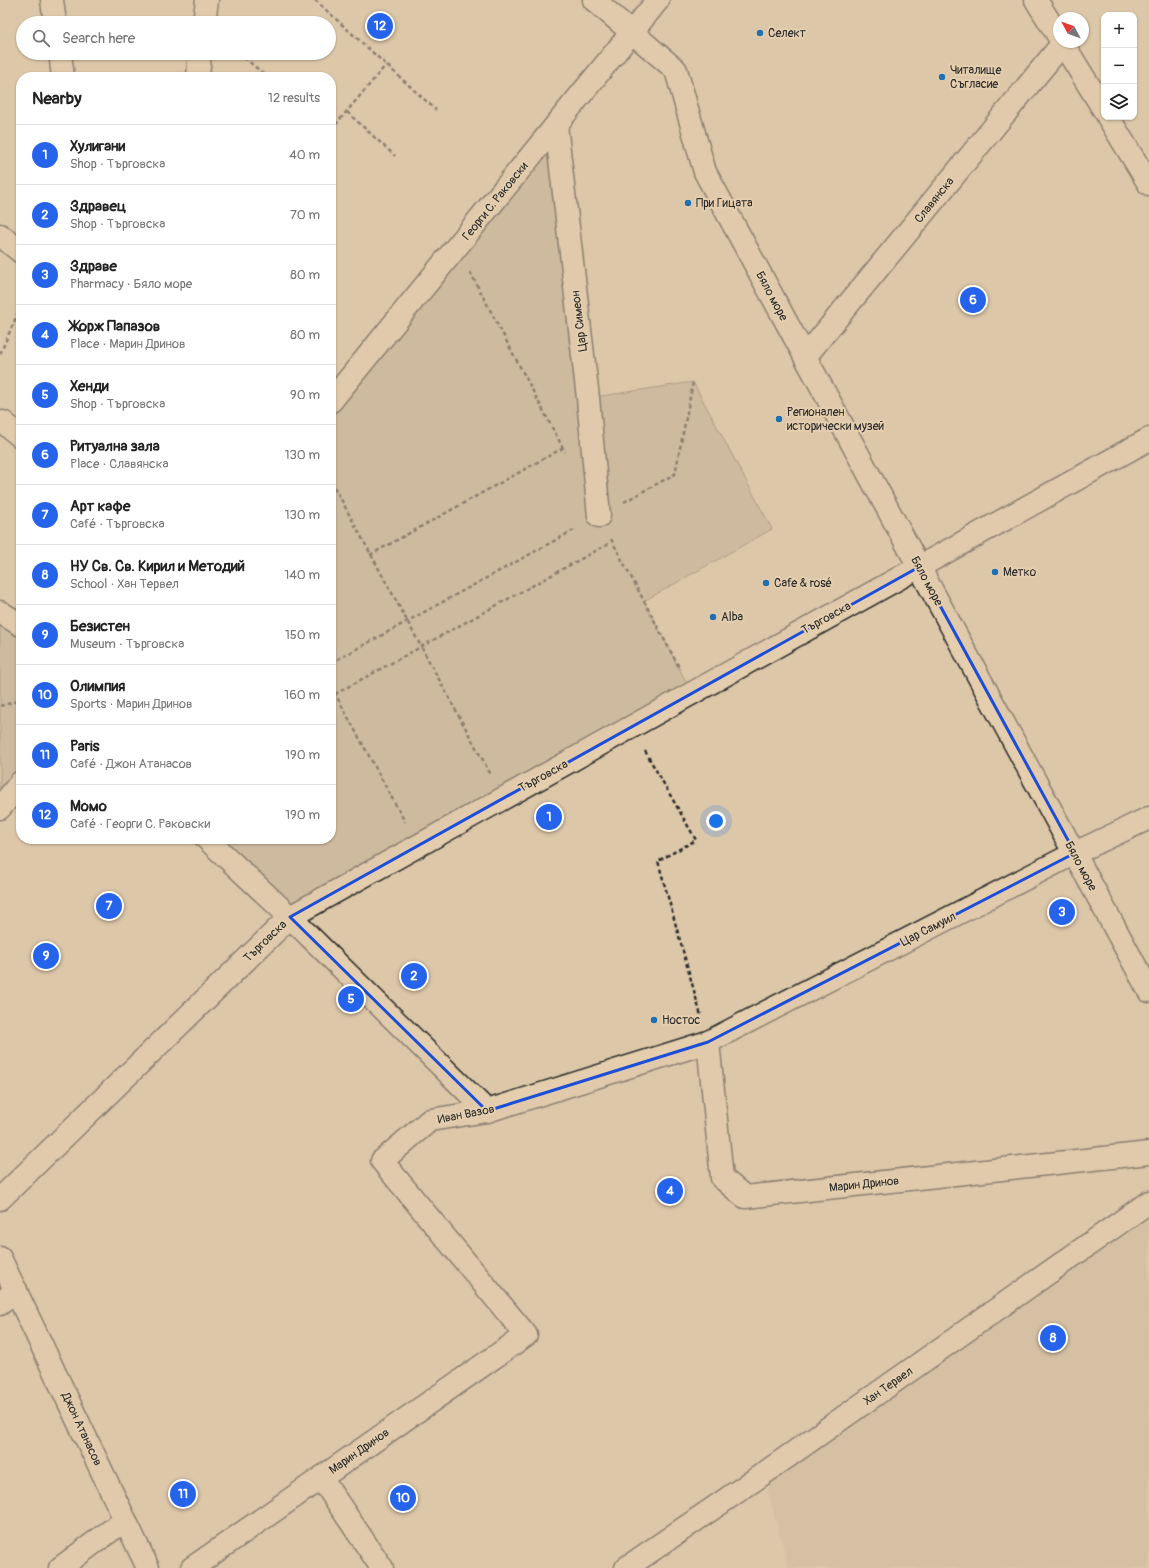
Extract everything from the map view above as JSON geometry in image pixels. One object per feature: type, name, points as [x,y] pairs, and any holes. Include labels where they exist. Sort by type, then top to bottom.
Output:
[{"type":"street","points":[[52,0],[54,16]]},
{"type":"street","points":[[205,16],[207,0]]},
{"type":"street","name":"Бяло море","points":[[594,0],[676,70],[705,172],[1149,991]]},
{"type":"street","name":"Георги С. Раковски","points":[[336,396],[658,0]]},
{"type":"street","points":[[1036,0],[1053,28]]},
{"type":"street","name":"Славянска","points":[[805,357],[1055,48]]},
{"type":"street","points":[[1065,48],[1101,105]]},
{"type":"street","points":[[61,60],[62,72]]},
{"type":"street","points":[[198,72],[199,60]]},
{"type":"street","points":[[1110,120],[1149,184]]},
{"type":"street","name":"Цар Симеон","points":[[556,125],[588,398],[599,516]]},
{"type":"street","points":[[0,236],[16,248]]},
{"type":"street","points":[[3,422],[16,433]]},
{"type":"street","name":"Търговска","points":[[0,1199],[290,917],[1149,439]]},
{"type":"street","points":[[0,612],[16,622]]},
{"type":"street","points":[[0,808],[16,788]]},
{"type":"street","name":"Цар Самуил","points":[[708,1042],[1075,853],[1149,818]]},
{"type":"street","points":[[212,844],[290,917],[487,1111]]},
{"type":"street","name":"Иван Вазов","points":[[526,1335],[382,1162],[430,1120],[487,1111],[708,1042]]},
{"type":"street","name":"Марин Дринов","points":[[708,1042],[722,1178],[745,1197],[1149,1153]]},
{"type":"street","name":"Хан Тервел","points":[[626,1568],[763,1474],[1149,1202]]},
{"type":"street","name":"Джон Атанасов","points":[[0,1258],[8,1297],[125,1520],[148,1568]]},
{"type":"street","name":"Марин Дринов","points":[[192,1568],[526,1335]]},
{"type":"street","points":[[321,1478],[382,1568]]},
{"type":"street","points":[[60,1568],[125,1520]]},
{"type":"path","points":[[315,0],[332,16]]},
{"type":"path","points":[[336,19],[436,110]]},
{"type":"path","points":[[247,60],[261,72]]},
{"type":"path","points":[[336,124],[386,65]]},
{"type":"path","points":[[347,112],[396,156]]},
{"type":"path","points":[[0,354],[16,317]]},
{"type":"path","points":[[336,660],[675,474],[693,382]]},
{"type":"path","points":[[370,555],[562,448]]},
{"type":"path","points":[[336,490],[503,798]]},
{"type":"path","points":[[336,693],[612,541]]},
{"type":"path","points":[[336,696],[418,846]]},
{"type":"path","points":[[0,706],[16,701]]},
{"type":"path","points":[[631,727],[696,840],[658,861],[708,1042]]},
{"type":"highlighted area","points":[[919,567],[1075,853],[708,1042],[487,1111],[290,917]]},
{"type":"shaded area","points":[[556,125],[588,398],[693,382],[772,529],[644,601],[692,693],[290,917],[212,844],[336,844],[336,395]]},
{"type":"shaded area","points":[[0,612],[16,622],[16,788],[0,808]]},
{"type":"shaded area","points":[[1149,1202],[1149,1568],[789,1568],[763,1474]]},
{"type":"place","name":"Момо","points":[[380,26]]},
{"type":"place","name":"Селект","points":[[760,33]]},
{"type":"place","name":"Читалище Съгласие","points":[[942,77]]},
{"type":"place","name":"При Гицата","points":[[688,203]]},
{"type":"place","name":"Ритуална зала","points":[[973,300]]},
{"type":"place","name":"Регионален исторически музей","points":[[779,419]]},
{"type":"place","name":"Метко","points":[[995,572]]},
{"type":"place","name":"Cafe & rosé","points":[[766,583]]},
{"type":"place","name":"Alba","points":[[713,617]]},
{"type":"place","name":"Хулигани","points":[[549,817]]},
{"type":"place","name":"Арт кафе","points":[[109,906]]},
{"type":"place","name":"Здраве","points":[[1062,912]]},
{"type":"place","name":"Безистен","points":[[46,956]]},
{"type":"place","name":"Здравец","points":[[414,976]]},
{"type":"place","name":"Хенди","points":[[351,999]]},
{"type":"place","name":"Ностос","points":[[654,1020]]},
{"type":"place","name":"Жорж Папазов","points":[[670,1191]]},
{"type":"place","name":"НУ Св. Св. Кирил и Методий","points":[[1053,1338]]},
{"type":"place","name":"Paris","points":[[183,1494]]},
{"type":"place","name":"Олимпия","points":[[403,1498]]}]
